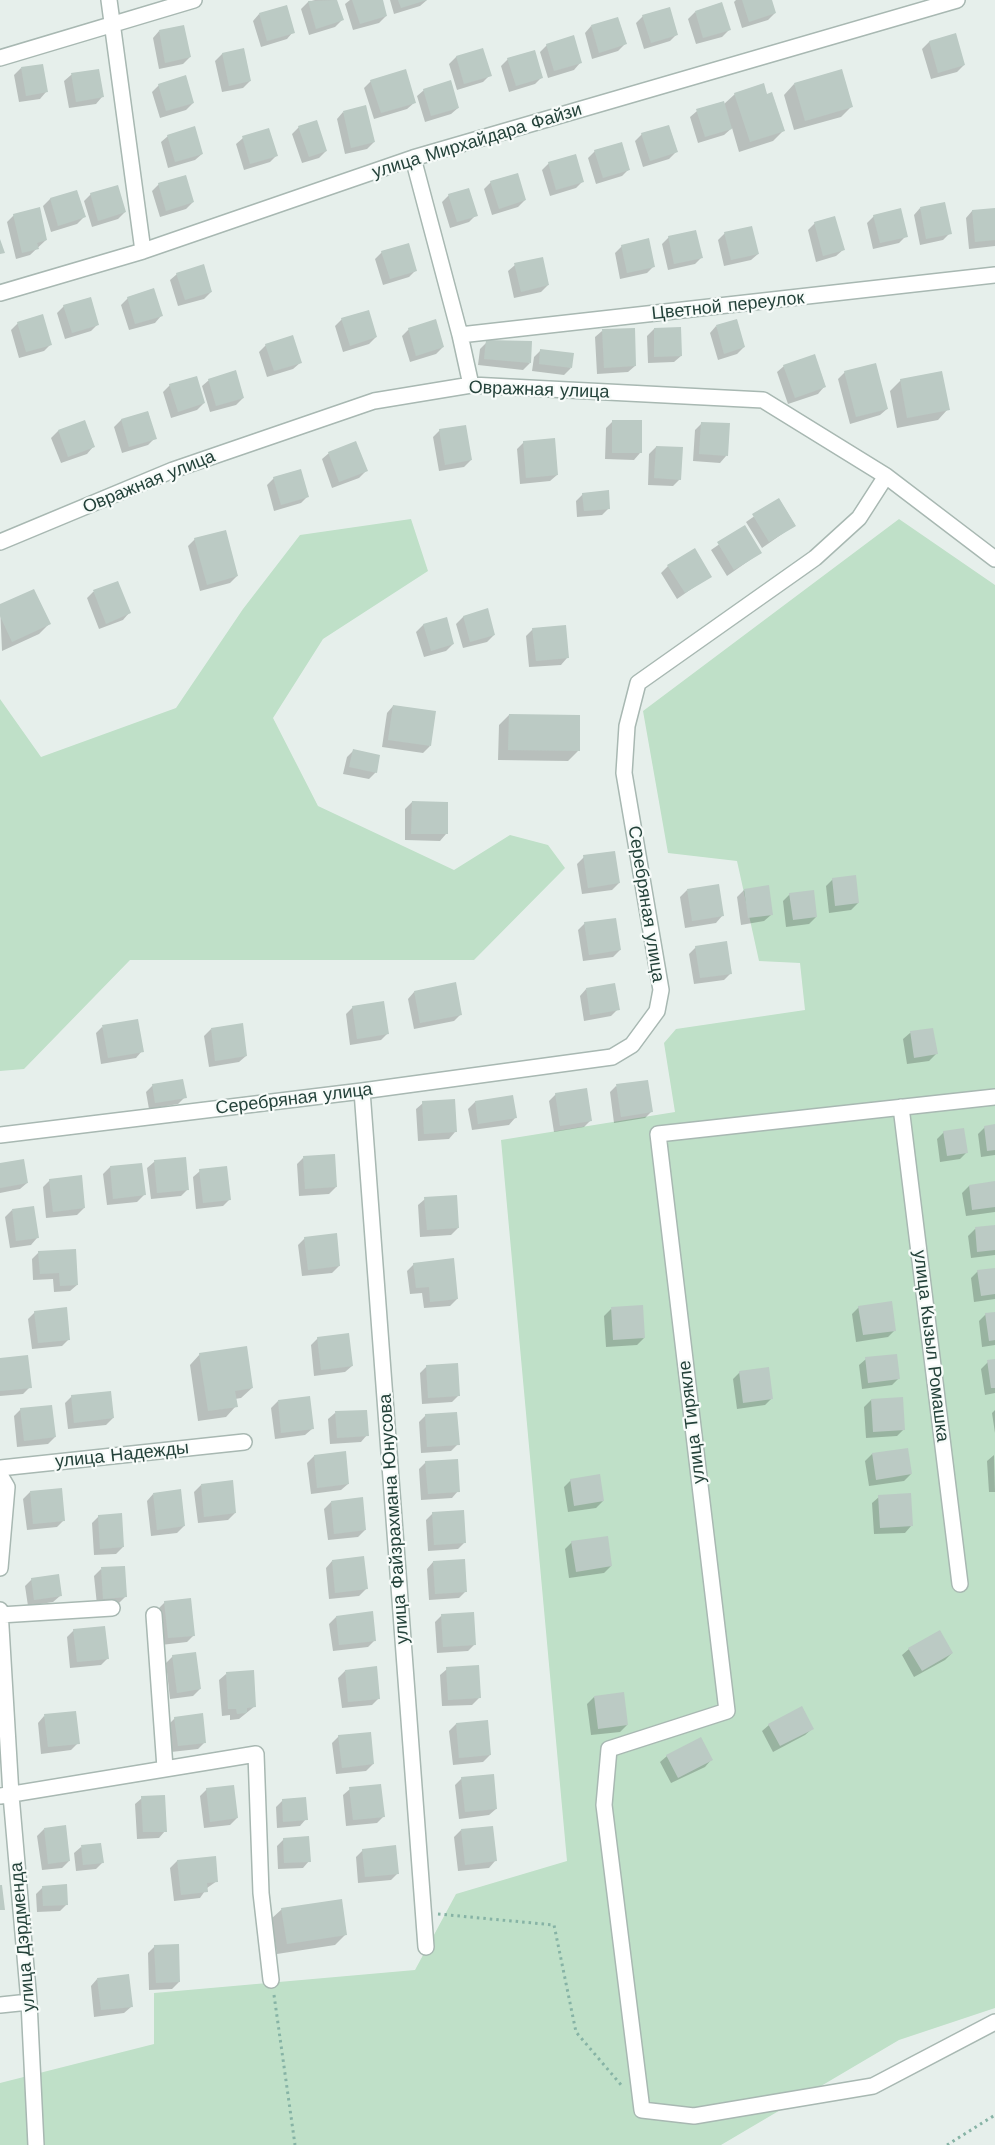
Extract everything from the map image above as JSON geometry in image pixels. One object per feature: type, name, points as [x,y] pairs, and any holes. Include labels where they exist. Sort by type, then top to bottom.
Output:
[{"type":"street","points":[[109,0],[143,251]]},
{"type":"street","points":[[0,58],[194,0]]},
{"type":"street","name":"улица Мирхайдара Файзи","points":[[0,293],[143,251],[413,158],[957,0]]},
{"type":"street","points":[[413,158],[460,335],[470,385]]},
{"type":"street","name":"Цветной переулок","points":[[460,335],[995,275]]},
{"type":"street","name":"Овражная улица","points":[[0,542],[173,470],[364,404],[470,385],[763,400],[886,476],[995,558]]},
{"type":"street","name":"Серебряная улица","points":[[0,1135],[362,1091],[612,1057],[632,1045],[645,1030],[656,1011],[661,990],[624,773],[627,726],[638,684],[815,558],[859,518],[886,476]]},
{"type":"street","name":"улица Файзрахмана Юнусова","points":[[362,1091],[426,1947]]},
{"type":"street","points":[[901,1107],[995,1096]]},
{"type":"street","name":"улица Тирякле","points":[[901,1107],[658,1134],[727,1711],[609,1749],[604,1804],[642,2110],[694,2116],[873,2086],[995,2022]]},
{"type":"street","name":"улица Кызыл Ромашка","points":[[901,1107],[960,1584]]},
{"type":"street","name":"улица Надежды","points":[[0,1468],[244,1442]]},
{"type":"street","points":[[0,1475],[7,1487],[0,1568]]},
{"type":"street","points":[[0,1615],[112,1608]]},
{"type":"street","name":"улица Дэрдменда","points":[[0,1610],[5,1796],[28,2002],[36,2145]]},
{"type":"street","points":[[154,1615],[165,1768]]},
{"type":"street","points":[[5,1796],[256,1754],[261,1893],[272,1980]]},
{"type":"street","points":[[0,2005],[28,2002]]},
{"type":"path","points":[[423,1913],[554,1925],[576,2032],[624,2088]]},
{"type":"path","points":[[272,1980],[295,2145]]},
{"type":"path","points":[[947,2145],[995,2115]]},
{"type":"green space","points":[[411,519],[428,571],[323,639],[273,718],[318,806],[454,870],[510,835],[548,845],[565,868],[474,960],[130,960],[24,1069],[0,1071],[0,699],[41,757],[176,708],[243,609],[300,535]]},
{"type":"green space","points":[[899,519],[995,585],[995,2008],[899,2040],[721,2145],[0,2145],[0,2083],[154,2044],[154,1993],[415,1970],[456,1894],[567,1861],[501,1140],[675,1112],[664,1043],[676,1029],[805,1010],[800,963],[759,961],[737,861],[668,853],[643,711]]},
{"type":"building","points":[[337,0],[344,20],[316,29],[308,1]]},
{"type":"building","points":[[352,0],[383,0],[387,16],[360,24]]},
{"type":"building","points":[[398,0],[427,0],[401,8]]},
{"type":"building","points":[[742,0],[772,0],[776,13],[749,22]]},
{"type":"building","points":[[722,2],[731,30],[703,38],[695,11]]},
{"type":"building","points":[[287,5],[295,33],[267,41],[259,13]]},
{"type":"building","points":[[670,7],[678,35],[651,43],[642,15]]},
{"type":"building","points":[[618,17],[627,44],[599,53],[591,25]]},
{"type":"building","points":[[184,25],[191,57],[165,63],[159,30]]},
{"type":"building","points":[[956,33],[965,65],[938,73],[929,41]]},
{"type":"building","points":[[574,35],[582,63],[554,71],[546,44]]},
{"type":"building","points":[[244,48],[251,81],[229,86],[222,53]]},
{"type":"building","points":[[483,48],[492,76],[464,84],[456,56]]},
{"type":"building","points":[[535,50],[543,78],[516,86],[507,58]]},
{"type":"building","points":[[43,64],[48,92],[26,96],[21,67]]},
{"type":"building","points":[[99,69],[104,97],[76,102],[71,73]]},
{"type":"building","points":[[406,69],[416,103],[381,113],[370,80]]},
{"type":"building","points":[[842,69],[853,107],[805,121],[794,83]]},
{"type":"building","points":[[186,75],[194,103],[166,111],[158,84]]},
{"type":"building","points":[[451,80],[459,108],[431,116],[423,89]]},
{"type":"building","points":[[764,83],[767,94],[772,92],[785,131],[750,142],[734,93]]},
{"type":"building","points":[[724,101],[732,129],[705,137],[696,109]]},
{"type":"building","points":[[366,105],[375,142],[351,148],[343,111]]},
{"type":"building","points":[[317,120],[327,151],[309,157],[298,126]]},
{"type":"building","points":[[669,125],[678,152],[650,161],[641,133]]},
{"type":"building","points":[[195,126],[203,154],[175,162],[167,135]]},
{"type":"building","points":[[269,128],[278,156],[250,164],[242,136]]},
{"type":"building","points":[[622,142],[630,170],[603,178],[594,150]]},
{"type":"building","points":[[576,154],[584,182],[556,190],[548,162]]},
{"type":"building","points":[[518,173],[526,200],[499,209],[490,181]]},
{"type":"building","points":[[186,175],[194,202],[166,211],[158,183]]},
{"type":"building","points":[[118,185],[126,212],[98,221],[90,193]]},
{"type":"building","points":[[469,188],[478,216],[457,222],[448,194]]},
{"type":"building","points":[[77,190],[86,217],[58,226],[50,198]]},
{"type":"building","points":[[945,202],[952,234],[926,239],[920,207]]},
{"type":"building","points":[[40,207],[47,240],[37,243],[39,249],[22,253],[13,214]]},
{"type":"building","points":[[901,208],[908,237],[880,243],[873,215]]},
{"type":"building","points":[[995,208],[995,240],[975,242],[972,210]]},
{"type":"building","points":[[835,216],[845,250],[823,256],[814,222]]},
{"type":"building","points":[[752,226],[759,254],[731,260],[724,232]]},
{"type":"building","points":[[696,230],[703,258],[674,264],[668,236]]},
{"type":"building","points":[[649,238],[655,267],[627,273],[621,245]]},
{"type":"building","points":[[0,239],[5,253],[0,254]]},
{"type":"building","points":[[409,243],[417,271],[390,279],[381,251]]},
{"type":"building","points":[[543,257],[549,285],[521,292],[514,263]]},
{"type":"building","points":[[204,264],[212,292],[185,300],[176,273]]},
{"type":"building","points":[[154,288],[163,316],[135,324],[127,297]]},
{"type":"building","points":[[91,297],[99,325],[72,333],[63,305]]},
{"type":"building","points":[[369,310],[377,337],[350,346],[341,318]]},
{"type":"building","points":[[43,314],[52,345],[26,352],[17,322]]},
{"type":"building","points":[[436,319],[444,347],[416,356],[408,328]]},
{"type":"building","points":[[737,319],[745,347],[724,354],[716,325]]},
{"type":"building","points":[[681,327],[682,356],[654,357],[654,328]]},
{"type":"building","points":[[635,328],[636,366],[604,368],[602,329]]},
{"type":"building","points":[[293,335],[302,363],[274,371],[265,344]]},
{"type":"building","points":[[486,340],[532,341],[531,363],[484,359]]},
{"type":"building","points":[[540,349],[574,353],[572,368],[539,364]]},
{"type":"building","points":[[815,354],[826,387],[795,398],[783,365]]},
{"type":"building","points":[[876,363],[888,409],[856,417],[844,371]]},
{"type":"building","points":[[236,370],[244,398],[216,406],[208,379]]},
{"type":"building","points":[[942,371],[950,410],[907,418],[900,379]]},
{"type":"building","points":[[197,376],[205,403],[178,412],[169,384]]},
{"type":"building","points":[[148,411],[157,439],[129,447],[121,419]]},
{"type":"building","points":[[85,420],[95,447],[68,457],[58,430]]},
{"type":"building","points":[[612,420],[642,420],[642,453],[612,453]]},
{"type":"building","points":[[701,422],[730,423],[728,456],[699,454]]},
{"type":"building","points":[[466,425],[472,460],[445,465],[439,429]]},
{"type":"building","points":[[555,438],[558,475],[526,478],[523,441]]},
{"type":"building","points":[[356,441],[368,471],[339,482],[328,452]]},
{"type":"building","points":[[656,446],[683,447],[681,480],[654,478]]},
{"type":"building","points":[[301,469],[309,497],[281,505],[273,477]]},
{"type":"building","points":[[609,490],[610,509],[584,511],[582,493]]},
{"type":"building","points":[[779,498],[796,526],[769,542],[752,514]]},
{"type":"building","points":[[745,525],[762,553],[734,570],[717,542]]},
{"type":"building","points":[[226,530],[238,576],[207,585],[194,538]]},
{"type":"building","points":[[695,548],[712,577],[685,593],[667,565]]},
{"type":"building","points":[[118,581],[131,613],[106,624],[93,590]]},
{"type":"building","points":[[34,589],[51,624],[12,642],[0,616],[0,604]]},
{"type":"building","points":[[488,608],[495,635],[470,642],[463,616]]},
{"type":"building","points":[[447,617],[454,644],[431,651],[423,624]]},
{"type":"building","points":[[566,625],[569,658],[536,661],[532,628]]},
{"type":"building","points":[[393,705],[436,711],[431,746],[388,740]]},
{"type":"building","points":[[509,714],[580,715],[580,751],[508,750]]},
{"type":"building","points":[[353,749],[380,755],[377,773],[349,767]]},
{"type":"building","points":[[412,801],[448,802],[448,834],[411,834]]},
{"type":"building","points":[[615,851],[620,883],[588,888],[583,855]]},
{"type":"building","points":[[856,875],[859,903],[835,906],[832,878]]},
{"type":"building","points":[[719,884],[724,916],[692,921],[687,889]]},
{"type":"building","points":[[769,885],[773,915],[748,918],[744,889]]},
{"type":"building","points":[[814,890],[817,917],[793,920],[789,893]]},
{"type":"building","points":[[616,918],[621,950],[589,955],[584,922]]},
{"type":"building","points":[[727,941],[732,974],[700,978],[695,946]]},
{"type":"building","points":[[456,982],[462,1015],[420,1023],[414,991]]},
{"type":"building","points":[[615,983],[620,1010],[590,1015],[586,988]]},
{"type":"building","points":[[384,1001],[389,1034],[357,1039],[352,1006]]},
{"type":"building","points":[[138,1019],[144,1052],[108,1058],[102,1025]]},
{"type":"building","points":[[243,1023],[247,1056],[215,1061],[211,1028]]},
{"type":"building","points":[[933,1028],[938,1054],[914,1058],[910,1031]]},
{"type":"building","points":[[183,1079],[187,1098],[155,1103],[152,1084]]},
{"type":"building","points":[[648,1080],[653,1112],[621,1117],[616,1084]]},
{"type":"building","points":[[587,1088],[592,1121],[560,1126],[555,1093]]},
{"type":"building","points":[[513,1095],[517,1118],[478,1124],[475,1101]]},
{"type":"building","points":[[455,1099],[457,1132],[424,1134],[422,1101]]},
{"type":"building","points":[[995,1124],[995,1150],[987,1151],[984,1126]]},
{"type":"building","points":[[964,1128],[968,1153],[947,1156],[943,1131]]},
{"type":"building","points":[[335,1154],[337,1187],[305,1189],[303,1156]]},
{"type":"building","points":[[186,1157],[189,1190],[157,1193],[154,1160]]},
{"type":"building","points":[[24,1159],[28,1183],[0,1188],[0,1163]]},
{"type":"building","points":[[142,1163],[146,1195],[113,1199],[110,1166]]},
{"type":"building","points":[[227,1166],[231,1200],[203,1203],[199,1169]]},
{"type":"building","points":[[82,1175],[85,1208],[53,1212],[49,1179]]},
{"type":"building","points":[[995,1181],[995,1207],[972,1210],[969,1185]]},
{"type":"building","points":[[457,1195],[459,1228],[427,1230],[424,1197]]},
{"type":"building","points":[[34,1206],[39,1238],[16,1241],[12,1209]]},
{"type":"building","points":[[995,1225],[995,1250],[977,1252],[975,1227]]},
{"type":"building","points":[[337,1233],[340,1266],[308,1270],[304,1237]]},
{"type":"building","points":[[76,1249],[78,1285],[60,1286],[59,1273],[40,1274],[38,1251]]},
{"type":"building","points":[[454,1258],[458,1299],[430,1302],[429,1287],[416,1288],[413,1263]]},
{"type":"building","points":[[995,1268],[995,1294],[981,1296],[977,1270]]},
{"type":"building","points":[[892,1301],[896,1331],[863,1335],[858,1306]]},
{"type":"building","points":[[643,1305],[645,1338],[613,1340],[611,1307]]},
{"type":"building","points":[[67,1307],[70,1340],[38,1343],[34,1311]]},
{"type":"building","points":[[995,1312],[995,1340],[989,1341],[985,1313]]},
{"type":"building","points":[[349,1333],[353,1366],[321,1370],[317,1337]]},
{"type":"building","points":[[247,1346],[253,1388],[235,1391],[238,1407],[208,1411],[199,1353]]},
{"type":"building","points":[[897,1354],[900,1379],[868,1383],[865,1357]]},
{"type":"building","points":[[28,1355],[32,1388],[0,1391],[0,1358]]},
{"type":"building","points":[[995,1359],[995,1388],[991,1388],[987,1360]]},
{"type":"building","points":[[458,1363],[460,1396],[428,1398],[426,1365]]},
{"type":"building","points":[[769,1367],[773,1399],[743,1403],[739,1371]]},
{"type":"building","points":[[111,1391],[114,1418],[74,1423],[71,1395]]},
{"type":"building","points":[[310,1396],[314,1429],[281,1433],[278,1400]]},
{"type":"building","points":[[903,1397],[905,1430],[873,1432],[871,1399]]},
{"type":"building","points":[[52,1405],[56,1437],[24,1441],[20,1408]]},
{"type":"building","points":[[367,1410],[369,1436],[337,1438],[335,1411]]},
{"type":"building","points":[[457,1412],[460,1445],[427,1447],[425,1414]]},
{"type":"building","points":[[908,1448],[912,1474],[876,1480],[872,1453]]},
{"type":"building","points":[[346,1451],[349,1484],[317,1488],[314,1455]]},
{"type":"building","points":[[458,1459],[460,1492],[428,1494],[425,1461]]},
{"type":"building","points":[[600,1474],[604,1501],[574,1506],[570,1479]]},
{"type":"building","points":[[233,1480],[236,1513],[204,1517],[201,1484]]},
{"type":"building","points":[[62,1488],[65,1521],[33,1524],[30,1491]]},
{"type":"building","points":[[181,1489],[185,1526],[157,1530],[153,1493]]},
{"type":"building","points":[[911,1493],[913,1526],[880,1528],[878,1495]]},
{"type":"building","points":[[363,1497],[366,1530],[334,1534],[331,1501]]},
{"type":"building","points":[[464,1510],[466,1543],[434,1545],[432,1512]]},
{"type":"building","points":[[122,1513],[124,1547],[100,1549],[98,1515]]},
{"type":"building","points":[[608,1536],[612,1566],[576,1572],[571,1541]]},
{"type":"building","points":[[364,1556],[368,1589],[335,1593],[332,1560]]},
{"type":"building","points":[[465,1559],[467,1592],[435,1594],[433,1561]]},
{"type":"building","points":[[125,1566],[127,1597],[103,1599],[101,1567]]},
{"type":"building","points":[[59,1574],[62,1596],[34,1600],[31,1578]]},
{"type":"building","points":[[191,1598],[195,1636],[168,1638],[164,1601]]},
{"type":"building","points":[[373,1611],[376,1641],[339,1645],[336,1616]]},
{"type":"building","points":[[474,1612],[476,1645],[443,1647],[441,1614]]},
{"type":"building","points":[[105,1626],[109,1659],[77,1662],[73,1629]]},
{"type":"building","points":[[940,1630],[953,1653],[922,1671],[908,1648]]},
{"type":"building","points":[[196,1652],[201,1689],[177,1693],[172,1655]]},
{"type":"building","points":[[479,1665],[481,1698],[448,1700],[446,1667]]},
{"type":"building","points":[[377,1666],[380,1699],[348,1702],[345,1670]]},
{"type":"building","points":[[254,1670],[256,1707],[247,1708],[247,1713],[237,1714],[236,1709],[228,1709],[226,1672]]},
{"type":"building","points":[[624,1692],[628,1725],[598,1729],[594,1696]]},
{"type":"building","points":[[802,1706],[814,1729],[780,1746],[768,1724]]},
{"type":"building","points":[[76,1711],[80,1744],[48,1747],[44,1714]]},
{"type":"building","points":[[203,1713],[206,1743],[178,1746],[174,1717]]},
{"type":"building","points":[[488,1720],[491,1755],[459,1758],[456,1723]]},
{"type":"building","points":[[371,1732],[374,1764],[342,1768],[338,1735]]},
{"type":"building","points":[[701,1737],[713,1760],[678,1778],[666,1755]]},
{"type":"building","points":[[494,1774],[497,1809],[465,1812],[461,1777]]},
{"type":"building","points":[[381,1784],[385,1817],[353,1820],[349,1787]]},
{"type":"building","points":[[234,1785],[238,1818],[210,1822],[206,1788]]},
{"type":"building","points":[[165,1795],[167,1832],[143,1832],[141,1796]]},
{"type":"building","points":[[306,1797],[308,1820],[283,1822],[282,1799]]},
{"type":"building","points":[[66,1825],[70,1861],[48,1864],[44,1828]]},
{"type":"building","points":[[493,1826],[497,1861],[465,1865],[461,1829]]},
{"type":"building","points":[[309,1836],[311,1862],[284,1863],[283,1838]]},
{"type":"building","points":[[101,1843],[104,1863],[83,1865],[81,1845]]},
{"type":"building","points":[[396,1845],[399,1874],[365,1877],[362,1849]]},
{"type":"building","points":[[216,1856],[218,1882],[207,1883],[208,1892],[181,1895],[177,1860]]},
{"type":"building","points":[[67,1884],[68,1905],[43,1906],[42,1886]]},
{"type":"building","points":[[0,1885],[2,1885],[5,1910],[0,1910]]},
{"type":"building","points":[[342,1899],[347,1935],[287,1944],[281,1908]]},
{"type":"building","points":[[179,1944],[180,1982],[156,1983],[154,1945]]},
{"type":"building","points":[[129,1974],[133,2007],[101,2010],[97,1978]]}]
